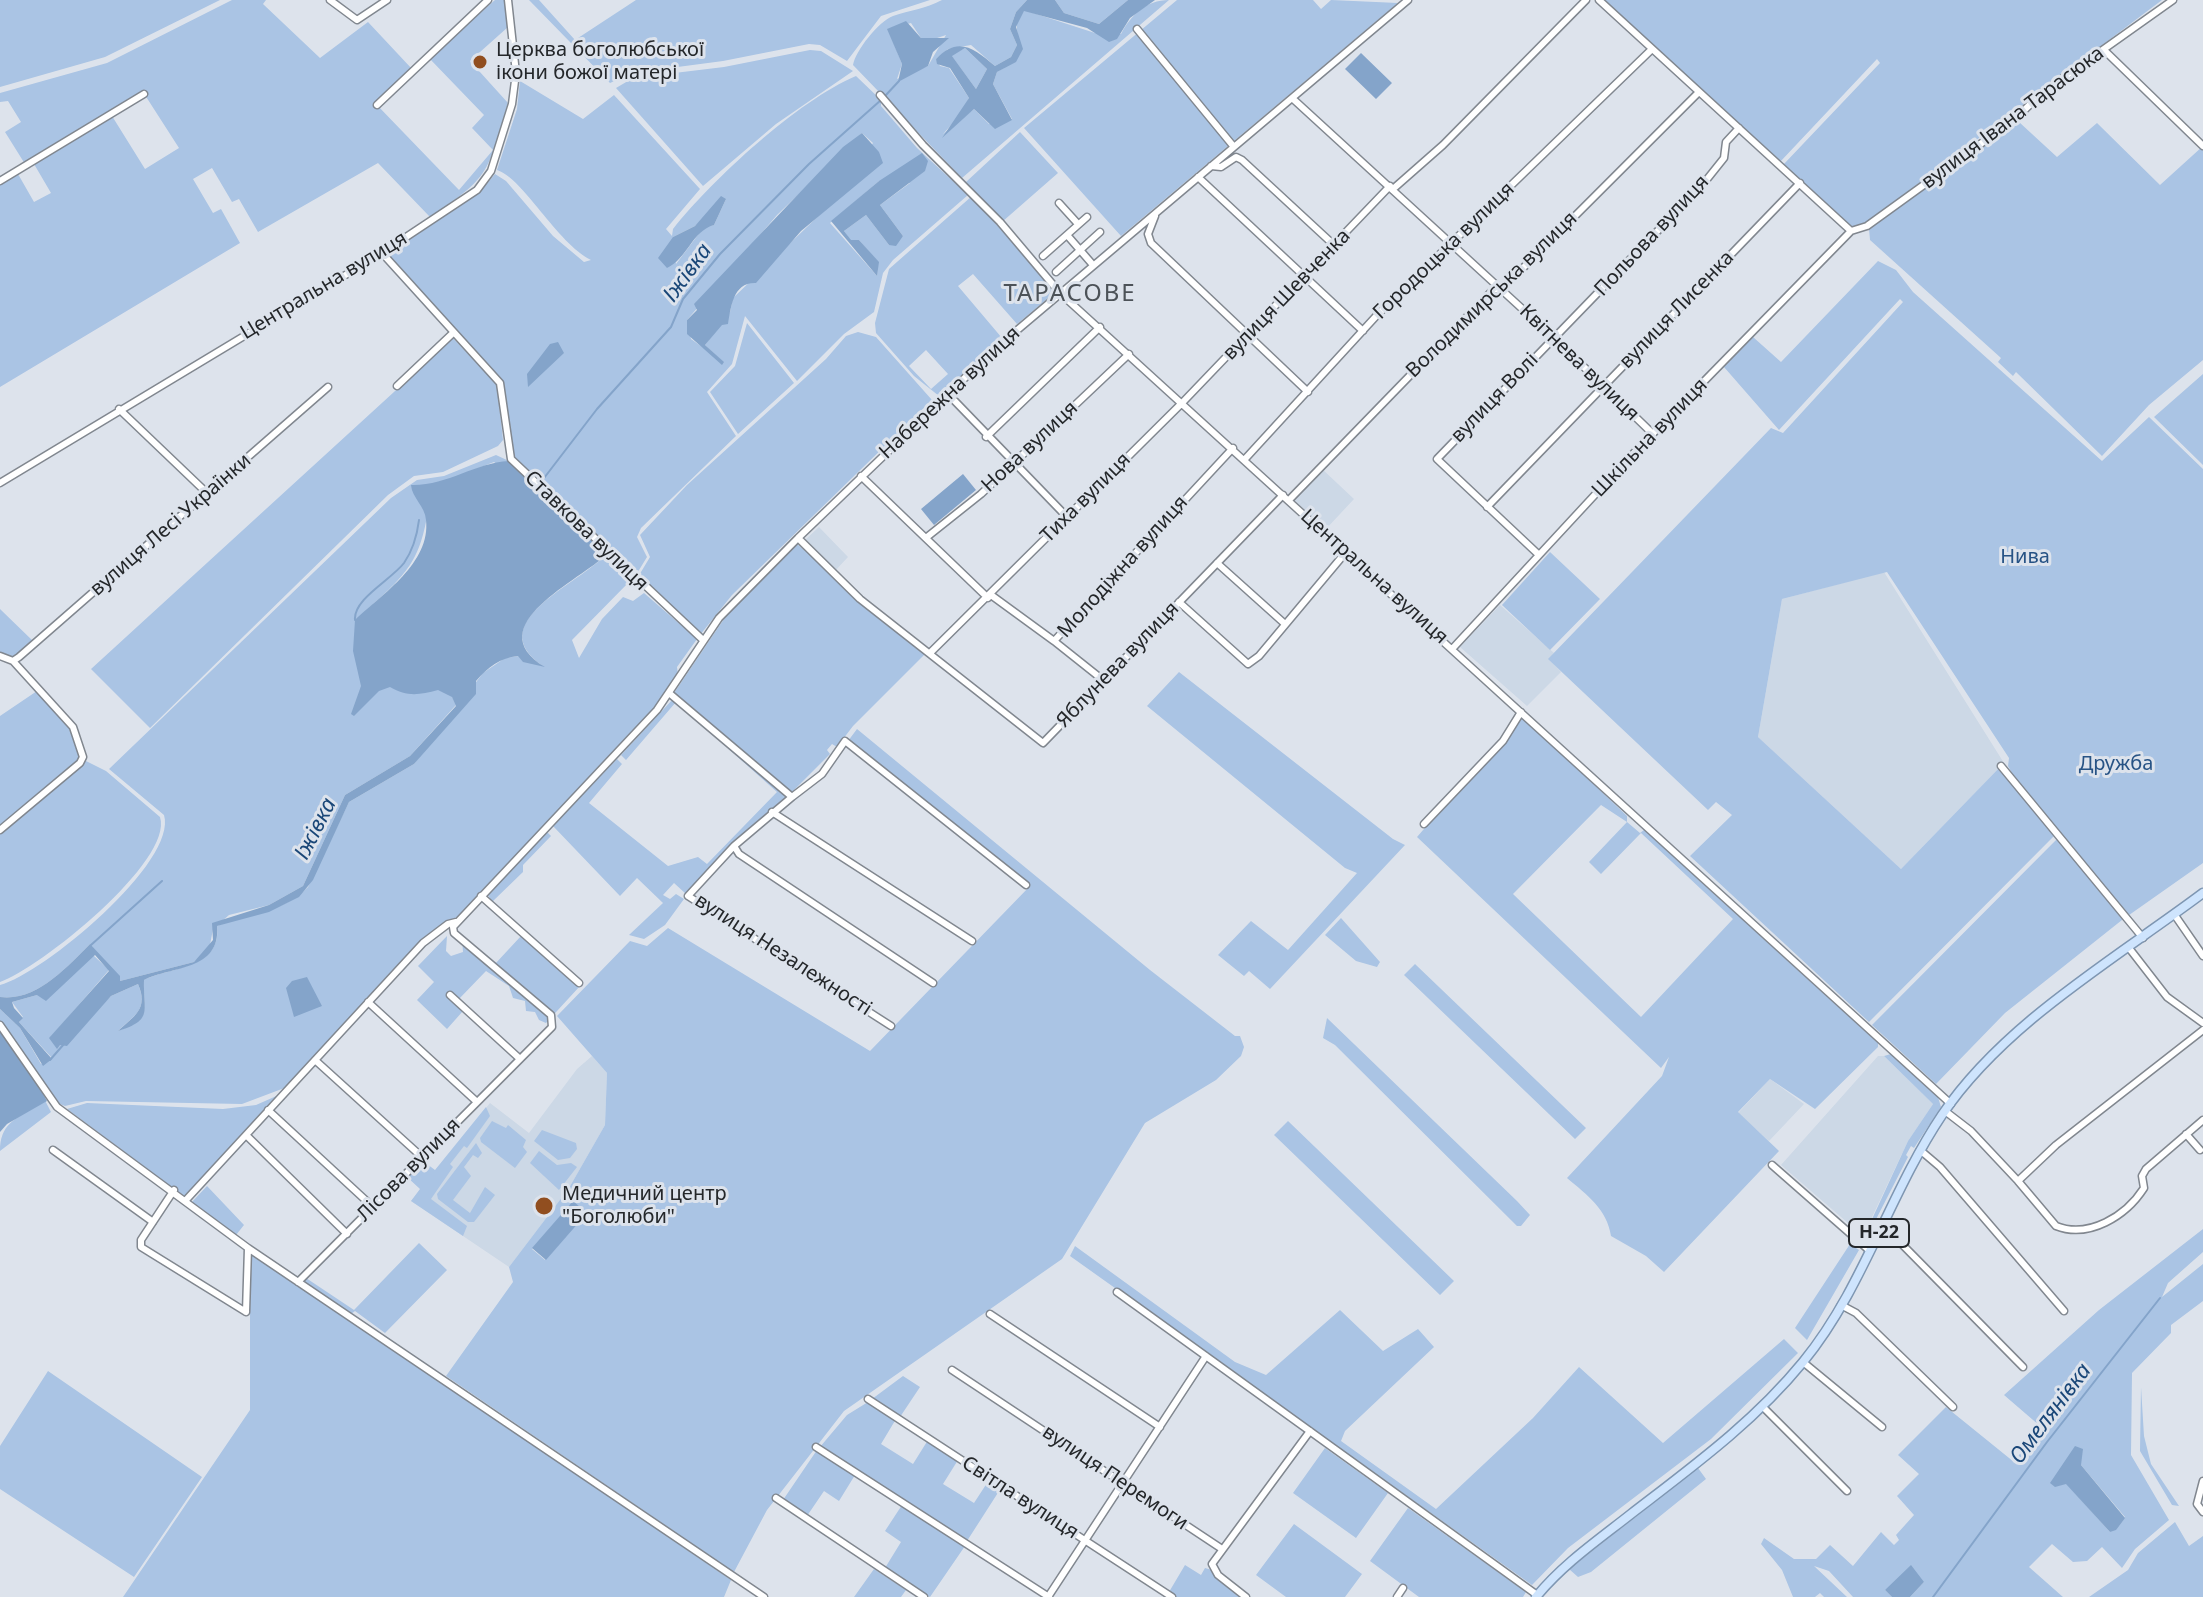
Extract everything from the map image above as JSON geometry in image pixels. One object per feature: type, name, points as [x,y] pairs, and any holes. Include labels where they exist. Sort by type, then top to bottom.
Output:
[{"type":"main road","name":"Н-22","points":[[1536,1596],[1565,1566],[1714,1450],[1762,1406],[1803,1362],[1841,1305],[1920,1150],[1948,1107],[2018,1031],[2203,893]]},
{"type":"street","points":[[330,0],[347,16],[363,19],[387,0]]},
{"type":"street","points":[[377,105],[488,0]]},
{"type":"street","name":"Центральна вулиця","points":[[0,483],[119,409],[384,255],[477,190],[491,171],[512,104],[516,73],[508,0]]},
{"type":"street","name":"вулиця Шевченка","points":[[1182,403],[1392,187],[1443,145],[1586,0]]},
{"type":"street","points":[[1599,0],[1851,231]]},
{"type":"street","name":"вулиця Івана Тарасюка","points":[[1851,231],[1867,226],[2173,0]]},
{"type":"street","name":"Набережна вулиця","points":[[669,693],[703,640],[736,598],[948,394],[1060,293],[1404,1]]},
{"type":"street","points":[[1137,29],[1234,147]]},
{"type":"street","name":"Городоцька вулиця","points":[[1245,459],[1363,331],[1651,50]]},
{"type":"street","points":[[2104,50],[2203,146]]},
{"type":"street","name":"Володимирська вулиця","points":[[1286,498],[1494,289],[1501,290],[1698,93]]},
{"type":"street","points":[[0,181],[144,94]]},
{"type":"street","points":[[880,95],[1060,293]]},
{"type":"street","name":"Квітнева вулиця","points":[[1292,98],[1392,187],[1653,434]]},
{"type":"street","name":"Польова вулиця","points":[[1553,337],[1704,183],[1724,158],[1726,142],[1739,128]]},
{"type":"street","points":[[1211,166],[1221,167],[1236,157],[1242,160],[1335,246]]},
{"type":"street","points":[[1198,177],[1363,331]]},
{"type":"street","name":"вулиця Лисенка","points":[[1487,507],[1800,183]]},
{"type":"street","points":[[1059,203],[1078,224]]},
{"type":"street","points":[[1156,212],[1148,234],[1151,243],[1308,392]]},
{"type":"street","points":[[1043,256],[1087,217]]},
{"type":"street","name":"Шкільна вулиця","points":[[1453,648],[1653,434],[1851,231]]},
{"type":"street","points":[[1056,272],[1100,232]]},
{"type":"street","points":[[1067,235],[1093,265]]},
{"type":"street","name":"Ставкова вулиця","points":[[384,255],[500,383],[511,459],[703,640]]},
{"type":"street","name":"Центральна вулиця","points":[[1060,293],[1453,648],[1948,1107]]},
{"type":"street","points":[[986,437],[1100,327]]},
{"type":"street","points":[[397,386],[453,333]]},
{"type":"street","name":"вулиця Волі","points":[[1487,507],[1437,459],[1553,337]]},
{"type":"street","name":"Нова вулиця","points":[[927,537],[1013,464],[1129,354]]},
{"type":"street","name":"вулиця Лесі Українки","points":[[13,661],[328,387]]},
{"type":"street","points":[[948,394],[986,437],[1067,517]]},
{"type":"street","name":"Тиха вулиця","points":[[931,652],[1182,403]]},
{"type":"street","points":[[119,409],[208,494]]},
{"type":"street","name":"Молодіжна вулиця","points":[[1103,680],[1054,641],[1233,448]]},
{"type":"street","points":[[861,476],[990,596],[1054,641]]},
{"type":"street","name":"Яблунева вулиця","points":[[798,538],[860,599],[1043,743],[1217,563],[1286,498]]},
{"type":"street","points":[[1487,507],[1539,555]]},
{"type":"street","points":[[1179,602],[1248,664],[1346,552]]},
{"type":"street","points":[[1217,563],[1285,624]]},
{"type":"street","points":[[0,656],[13,661],[73,727],[83,757],[80,763],[0,830]]},
{"type":"street","points":[[186,1200],[368,1002],[435,932],[456,922],[669,693],[792,797]]},
{"type":"street","points":[[1424,824],[1503,741],[1521,712]]},
{"type":"street","name":"вулиця Незалежності","points":[[891,1026],[688,896],[734,846],[822,774],[845,741],[1026,885]]},
{"type":"street","points":[[2001,766],[2143,938]]},
{"type":"street","points":[[772,812],[972,941]]},
{"type":"street","points":[[734,846],[739,854],[933,983]]},
{"type":"street","points":[[481,896],[579,983]]},
{"type":"street","points":[[2174,914],[2203,956]]},
{"type":"street","name":"Лісова вулиця","points":[[298,1282],[552,1027],[553,1017],[454,933],[456,922]]},
{"type":"street","points":[[2129,948],[2167,997],[2203,1023]]},
{"type":"street","points":[[450,995],[520,1059]]},
{"type":"street","points":[[368,1002],[477,1102]]},
{"type":"street","points":[[0,1025],[24,1055],[49,1098],[248,1248],[764,1597]]},
{"type":"street","points":[[2018,1181],[2056,1145],[2203,1030]]},
{"type":"street","points":[[315,1060],[422,1157]]},
{"type":"street","points":[[1948,1107],[2056,1226],[2087,1230],[2121,1213],[2144,1188],[2142,1176],[2146,1169],[2203,1120]]},
{"type":"street","points":[[268,1110],[373,1207]]},
{"type":"street","points":[[2186,1134],[2200,1150]]},
{"type":"street","points":[[246,1135],[347,1234]]},
{"type":"street","points":[[53,1150],[153,1222]]},
{"type":"street","points":[[1920,1150],[1940,1167],[2064,1311]]},
{"type":"street","points":[[1772,1165],[1870,1251]]},
{"type":"street","points":[[174,1190],[141,1240],[141,1247],[246,1312],[248,1248]]},
{"type":"street","points":[[1883,1225],[2023,1367]]},
{"type":"street","points":[[1117,1292],[1536,1596]]},
{"type":"street","points":[[1841,1305],[1856,1313],[1953,1407]]},
{"type":"street","points":[[990,1314],[1160,1427]]},
{"type":"street","points":[[816,1447],[1048,1597],[1206,1356]]},
{"type":"street","points":[[1803,1362],[1882,1427]]},
{"type":"street","name":"вулиця Перемоги","points":[[952,1370],[1222,1549]]},
{"type":"street","name":"Світла вулиця","points":[[868,1399],[1172,1597]]},
{"type":"street","points":[[1762,1406],[1847,1491]]},
{"type":"street","points":[[1246,1597],[1214,1570],[1212,1564],[1310,1431]]},
{"type":"street","points":[[2203,1481],[2197,1504],[2203,1512]]},
{"type":"street","points":[[776,1498],[924,1597]]},
{"type":"street","points":[[1397,1597],[1403,1588]]},
{"type":"shaded area","points":[[1027,0],[1055,0],[1064,13],[1099,24],[1128,0],[1155,0],[1130,18],[1117,39],[1109,42],[1087,28],[1024,11],[1016,27],[1023,49],[1016,62],[997,72],[993,84],[1012,120],[995,129],[974,109],[942,138],[969,98],[950,68],[937,64],[936,59],[959,46],[973,50],[995,66],[1011,57],[1017,45],[1010,29],[1016,12]],"holes":[[[965,48],[987,69],[976,89],[952,56]]]},
{"type":"shaded area","points":[[906,21],[921,38],[949,38],[933,52],[928,66],[898,82],[902,64],[887,29]]},
{"type":"shaded area","points":[[1361,53],[1392,83],[1376,99],[1345,69]]},
{"type":"shaded area","points":[[862,133],[879,152],[883,163],[801,231],[756,283],[738,291],[728,324],[722,325],[705,345],[724,362],[722,365],[687,334],[687,320],[697,310],[694,304],[843,147]]},
{"type":"shaded area","points":[[922,153],[928,161],[925,171],[880,205],[903,236],[896,246],[889,245],[866,215],[844,231],[851,240],[859,240],[879,262],[877,276],[831,221],[879,181]]},
{"type":"shaded area","points":[[721,196],[726,199],[714,225],[700,233],[680,258],[667,268],[658,258],[673,237],[695,226]]},
{"type":"shaded area","points":[[558,342],[564,353],[528,387],[527,374],[550,344]]},
{"type":"shaded area","points":[[509,461],[607,554],[558,590],[528,620],[522,636],[527,651],[545,667],[523,662],[518,656],[500,661],[485,671],[476,681],[476,694],[414,764],[349,802],[313,880],[299,897],[269,912],[217,926],[216,941],[203,959],[144,980],[145,1007],[137,1023],[118,1031],[141,1006],[138,984],[111,996],[67,1046],[60,1045],[57,1049],[49,1038],[109,971],[95,955],[46,1001],[37,995],[12,1002],[23,1018],[19,1022],[52,1059],[43,1066],[20,1028],[0,1009],[0,997],[26,994],[50,981],[90,944],[120,976],[120,981],[194,962],[213,940],[212,923],[269,905],[303,886],[345,795],[410,756],[456,706],[452,697],[438,690],[413,694],[390,687],[379,691],[354,716],[351,714],[361,686],[353,651],[355,620],[391,588],[421,550],[426,520],[411,485],[437,482]]},
{"type":"shaded area","points":[[1321,468],[1354,499],[1326,529],[1294,500]]},
{"type":"shaded area","points":[[963,474],[976,490],[934,525],[921,509]]},
{"type":"shaded area","points":[[819,527],[848,557],[834,572],[804,541]]},
{"type":"shaded area","points":[[1884,572],[2004,763],[1901,869],[1758,737],[1782,599]]},
{"type":"shaded area","points":[[1500,605],[1554,653],[1549,659],[1561,672],[1527,706],[1460,647]]},
{"type":"shaded area","points":[[307,977],[322,1006],[294,1017],[286,988],[292,981]]},
{"type":"shaded area","points":[[0,1027],[22,1056],[47,1101],[7,1124],[0,1132]]},
{"type":"shaded area","points":[[592,1056],[607,1073],[605,1125],[569,1188],[509,1267],[411,1201],[490,1103],[529,1133],[577,1069]]},
{"type":"shaded area","points":[[1878,1056],[1884,1056],[1933,1104],[1908,1141],[1863,1236],[1781,1165]]},
{"type":"shaded area","points":[[1770,1079],[1804,1104],[1769,1141],[1738,1113]]},
{"type":"shaded area","points":[[573,1201],[587,1213],[546,1260],[532,1248]]},
{"type":"shaded area","points":[[2075,1446],[2083,1449],[2081,1465],[2125,1518],[2116,1530],[2110,1532],[2066,1484],[2055,1487],[2050,1483]]},
{"type":"shaded area","points":[[1911,1565],[1924,1582],[1910,1597],[1892,1597],[1885,1590]]},
{"type":"green space","points":[[0,0],[220,0],[105,57],[0,87]]},
{"type":"green space","points":[[232,0],[266,0],[263,4],[320,58],[368,22],[412,69],[376,104],[459,190],[493,150],[472,128],[484,115],[429,58],[495,0],[506,0],[508,27],[470,61],[508,103],[496,144],[484,170],[465,192],[430,217],[378,163],[258,232],[239,199],[232,202],[212,168],[193,179],[213,213],[221,209],[240,243],[0,387],[0,183],[18,174],[34,202],[51,193],[34,164],[112,116],[145,169],[179,148],[143,92],[25,164],[5,132],[21,122],[8,101],[0,102],[0,93],[107,63]]},
{"type":"green space","points":[[529,0],[539,0],[575,40],[636,0],[930,0],[881,16],[847,61],[820,45],[809,44],[723,61],[632,73],[610,83]]},
{"type":"green space","points":[[942,0],[1027,0],[1016,12],[1010,29],[1017,45],[1011,57],[995,66],[971,45],[948,49],[936,59],[940,66],[949,68],[969,98],[962,113],[943,134],[974,109],[989,124],[1012,119],[993,84],[997,72],[1020,54],[1017,21],[1024,10],[1095,33],[1121,34],[1140,10],[1169,0],[962,178],[853,65],[863,45],[887,19]],"holes":[[[911,23],[921,38],[931,40],[946,35],[928,66],[897,79],[902,64],[888,29]]]},
{"type":"green space","points":[[1055,0],[1128,0],[1099,24],[1064,13]]},
{"type":"green space","points":[[1177,0],[1313,0],[1321,9],[1331,0],[1398,3],[1121,236],[1024,128]]},
{"type":"green space","points":[[1602,0],[2162,0],[1865,224],[1852,227],[1783,165],[1880,63],[1877,59],[1780,162]]},
{"type":"green space","points":[[965,48],[987,69],[976,89],[951,55]]},
{"type":"green space","points":[[810,50],[821,51],[853,71],[776,124],[703,186],[616,88],[633,78],[724,67]]},
{"type":"green space","points":[[856,76],[881,100],[881,106],[917,148],[968,195],[893,260],[883,273],[874,312],[844,334],[797,381],[745,316],[732,364],[707,392],[736,436],[641,528],[637,537],[647,557],[636,575],[514,458],[503,382],[386,254],[479,193],[495,174],[506,181],[553,236],[584,262],[591,260],[566,240],[518,185],[497,170],[517,109],[520,81],[583,119],[614,95],[700,189],[666,229],[672,236],[673,229],[690,209],[733,165],[783,122]],"holes":[[[862,133],[873,143],[833,202],[733,298],[730,312],[705,345],[723,362],[691,339],[687,320],[777,215]],[[879,181],[910,183],[880,205],[903,236],[889,245],[866,215],[844,231],[851,241],[859,240],[878,262],[877,276],[830,223]],[[726,199],[714,225],[704,227],[676,264],[673,237],[695,226]]]},
{"type":"green space","points":[[2019,122],[2057,157],[2097,123],[2160,185],[2203,146],[2203,360],[2149,405],[2102,456],[2016,372],[2013,376],[1998,362],[2001,358],[1870,240],[1869,229]]},
{"type":"green space","points":[[1020,132],[1058,173],[1002,222],[966,182]]},
{"type":"green space","points":[[972,196],[1053,290],[1052,295],[1017,324],[973,274],[958,286],[1002,338],[939,396],[914,376],[876,333],[875,323],[889,269]],"holes":[[[926,350],[948,374],[931,389],[909,366]]]},
{"type":"green space","points":[[1878,261],[1896,270],[1913,292],[2102,461],[2149,417],[2203,469],[2203,863],[2122,920],[2005,1013],[1936,1084],[1872,1025],[2061,835],[2013,775],[2008,766],[2009,758],[1887,572],[1782,599],[1758,737],[1901,869],[2000,767],[2054,836],[1869,1022],[1690,856],[1732,815],[1716,802],[1708,810],[1548,659],[1771,428],[1783,433],[1903,302],[1900,299],[1779,430],[1724,367],[1753,337],[1781,362]]},
{"type":"green space","points":[[747,323],[794,383],[738,434],[710,392],[735,366]]},
{"type":"green space","points":[[858,332],[876,337],[932,400],[732,595],[700,635],[638,577],[650,557],[640,535],[687,485],[826,359],[846,336]]},
{"type":"green space","points":[[453,338],[497,385],[503,440],[498,446],[443,472],[414,476],[388,495],[150,728],[91,669]]},
{"type":"green space","points":[[2203,374],[2203,465],[2154,417]]},
{"type":"green space","points":[[496,455],[509,461],[606,554],[494,462],[432,486],[412,485],[429,504],[422,538],[404,573],[369,608],[444,679],[456,705],[410,756],[345,795],[303,886],[269,905],[229,915],[213,929],[209,950],[194,962],[120,981],[90,944],[50,981],[26,994],[0,997],[0,985],[46,960],[103,914],[130,887],[150,860],[163,835],[164,815],[109,769],[391,498],[417,480],[444,476]]},
{"type":"green space","points":[[797,544],[926,653],[853,726],[837,747],[832,744],[827,750],[830,754],[790,794],[674,693],[728,613]]},
{"type":"green space","points":[[1550,552],[1600,599],[1550,650],[1502,605]]},
{"type":"green space","points":[[606,554],[632,579],[572,640],[579,658],[602,619],[623,597],[633,601],[644,593],[697,639],[677,667],[678,675],[658,705],[458,916],[422,941],[287,1087],[242,1104],[86,1101],[65,1106],[60,1104],[0,1022],[0,1009],[20,1028],[41,1064],[52,1058],[19,1022],[23,1017],[12,1002],[37,995],[93,955],[109,970],[50,1038],[60,1045],[111,996],[138,984],[141,1006],[118,1031],[137,1022],[145,1007],[144,980],[203,959],[216,940],[217,926],[288,902],[308,887],[349,802],[414,764],[483,673],[505,658],[519,656],[543,666],[526,650],[522,634],[528,619],[542,604]]},
{"type":"green space","points":[[0,609],[34,642],[16,657],[0,654]]},
{"type":"green space","points":[[1179,672],[1393,839],[1405,845],[1270,989],[1249,971],[1244,976],[1218,955],[1251,921],[1288,950],[1357,873],[1345,868],[1147,706]]},
{"type":"green space","points":[[37,691],[71,727],[81,758],[0,827],[0,716]]},
{"type":"green space","points":[[673,699],[784,793],[785,798],[733,844],[686,894],[674,883],[663,895],[670,899],[676,894],[684,899],[665,925],[644,939],[629,935],[663,903],[637,878],[620,896],[553,826],[617,759],[622,764],[589,803],[668,866],[698,857],[707,864],[777,792],[676,702],[626,760],[621,755]]},
{"type":"green space","points":[[1522,716],[1627,816],[1627,822],[1640,833],[1644,830],[1878,1043],[1878,1047],[1815,1109],[1770,1079],[1738,1112],[1779,1151],[1664,1272],[1646,1256],[1611,1236],[1601,1210],[1567,1178],[1662,1076],[1669,1057],[1661,1068],[1417,837]],"holes":[[[1601,805],[1627,822],[1589,862],[1601,874],[1641,833],[1733,919],[1641,1017],[1513,894]]]},
{"type":"green space","points":[[857,729],[1150,970],[1235,1036],[1240,1036],[1244,1047],[1241,1056],[1216,1080],[1145,1123],[1062,1259],[844,1411],[767,1510],[734,1572],[446,1376],[513,1282],[509,1267],[569,1188],[605,1125],[607,1073],[557,1016],[630,941],[647,946],[668,928],[870,1051],[1030,886],[848,741]],"holes":[[[573,1202],[586,1213],[545,1260],[532,1249]]]},
{"type":"green space","points":[[86,761],[106,771],[160,817],[159,836],[146,860],[100,911],[43,957],[0,982],[0,832]]},
{"type":"green space","points":[[547,832],[551,836],[523,865],[523,872],[492,902],[488,895]]},
{"type":"green space","points":[[1341,918],[1380,962],[1377,967],[1356,961],[1325,935]]},
{"type":"green space","points":[[447,936],[446,951],[451,956],[463,952],[462,938],[495,964],[521,936],[580,986],[546,1023],[539,1020],[535,1012],[526,1011],[525,1001],[513,998],[509,986],[486,971],[458,1000],[451,999],[463,1011],[447,1029],[417,1000],[434,982],[418,966]]},
{"type":"green space","points":[[1415,964],[1586,1128],[1575,1139],[1404,975]]},
{"type":"green space","points":[[1327,1018],[1517,1201],[1530,1215],[1521,1226],[1517,1226],[1335,1045],[1323,1038]]},
{"type":"green space","points":[[1891,1054],[1937,1094],[1941,1107],[1914,1148],[1911,1146],[1871,1229],[1867,1230],[1908,1141],[1933,1104],[1884,1056]]},
{"type":"green space","points":[[22,1056],[51,1112],[0,1151],[6,1128],[37,1106],[39,1098]]},
{"type":"green space","points":[[281,1094],[185,1197],[67,1109],[87,1103],[223,1109],[256,1105]]},
{"type":"green space","points":[[486,1107],[490,1116],[467,1148],[464,1146],[450,1164],[453,1167],[431,1199],[467,1226],[463,1236],[411,1201],[420,1189],[407,1177],[423,1161],[435,1170]]},
{"type":"green space","points":[[492,1121],[506,1128],[508,1125],[526,1140],[523,1147],[527,1152],[515,1168],[481,1142],[480,1138]]},
{"type":"green space","points":[[1288,1121],[1454,1281],[1440,1295],[1274,1135]]},
{"type":"green space","points":[[542,1130],[576,1143],[577,1149],[570,1158],[558,1160],[534,1141]]},
{"type":"green space","points":[[476,1143],[482,1153],[478,1158],[473,1155],[464,1167],[471,1176],[453,1200],[470,1213],[485,1187],[495,1195],[474,1222],[468,1222],[438,1199],[437,1194]]},
{"type":"green space","points":[[539,1151],[557,1165],[571,1163],[577,1167],[559,1190],[530,1163]]},
{"type":"green space","points":[[207,1186],[244,1225],[236,1235],[245,1243],[191,1203]]},
{"type":"green space","points":[[2203,1229],[2203,1252],[2168,1283],[2162,1297],[2203,1264],[2203,1301],[2171,1325],[2171,1333],[2132,1373],[2131,1455],[2169,1520],[2135,1549],[2122,1568],[2102,1547],[2087,1561],[2073,1562],[2052,1544],[2029,1567],[2063,1597],[1910,1597],[1924,1582],[1885,1590],[1892,1597],[1853,1597],[1829,1571],[1814,1566],[1847,1597],[1824,1597],[1820,1593],[1815,1597],[1793,1597],[1782,1570],[1761,1544],[1764,1538],[1794,1559],[1816,1559],[1830,1545],[1853,1566],[1881,1532],[1894,1545],[1899,1540],[1896,1535],[1914,1515],[1897,1496],[1919,1474],[1898,1455],[1946,1407],[2014,1462],[2040,1426],[2004,1395],[2099,1310]],"holes":[[[2080,1457],[2081,1465],[2125,1517],[2110,1532],[2066,1483]]]},
{"type":"green space","points":[[419,1243],[447,1270],[385,1333],[355,1311],[351,1314],[304,1283],[306,1278],[354,1310]]},
{"type":"green space","points":[[1850,1244],[1859,1250],[1807,1340],[1795,1328]]},
{"type":"green space","points":[[1075,1246],[1235,1362],[1266,1375],[1340,1310],[1383,1351],[1418,1329],[1434,1347],[1345,1431],[1341,1441],[1436,1509],[1533,1418],[1579,1367],[1663,1443],[1784,1339],[1798,1353],[1711,1439],[1568,1548],[1532,1585],[1070,1256]]},
{"type":"green space","points":[[250,1251],[731,1580],[724,1597],[123,1597],[250,1410]]},
{"type":"green space","points":[[48,1371],[202,1477],[134,1577],[0,1489],[0,1446]]},
{"type":"green space","points":[[903,1376],[920,1387],[900,1417],[872,1399]]},
{"type":"green space","points":[[2141,1387],[2144,1436],[2151,1464],[2179,1506],[2172,1505],[2140,1451]]},
{"type":"green space","points":[[868,1402],[896,1419],[881,1444],[913,1464],[928,1440],[958,1460],[943,1484],[974,1503],[989,1480],[1001,1488],[967,1541],[820,1447],[847,1415]]},
{"type":"green space","points":[[1325,1448],[1388,1493],[1356,1538],[1293,1493]]},
{"type":"green space","points":[[817,1450],[855,1475],[839,1501],[824,1491],[807,1516],[783,1500]]},
{"type":"green space","points":[[1698,1468],[1706,1479],[1591,1572],[1578,1577],[1569,1569]]},
{"type":"green space","points":[[902,1505],[965,1546],[930,1597],[885,1568],[901,1542],[885,1531]]},
{"type":"green space","points":[[1408,1508],[1526,1592],[1523,1597],[1419,1597],[1370,1561]]},
{"type":"green space","points":[[2175,1522],[2189,1546],[2203,1536],[2203,1597],[2089,1597],[2128,1570],[2138,1553]]},
{"type":"green space","points":[[1294,1524],[1362,1574],[1345,1597],[1286,1597],[1256,1575]]},
{"type":"green space","points":[[1185,1565],[1201,1575],[1205,1568],[1212,1570],[1242,1597],[1176,1597],[1169,1592]]},
{"type":"green space","points":[[874,1569],[906,1590],[901,1597],[854,1597]]},
{"type":"waterway","name":"Іжівка","points":[[885,96],[899,81]]},
{"type":"waterway","name":"Іжівка","points":[[541,482],[597,409],[671,327],[683,299],[720,254],[809,164],[881,100]]},
{"type":"waterway","points":[[355,620],[356,612],[366,597],[404,563],[414,543],[419,520]]},
{"type":"waterway","points":[[91,945],[162,881]]},
{"type":"waterway","name":"Іжівка","points":[[50,1060],[64,1044]]},
{"type":"waterway","name":"Омелянівка","points":[[1933,1597],[2047,1442],[2160,1298]]},
{"type":"place","name":"Церква боголюбської ікони божої матері","points":[[480,62]]},
{"type":"place","name":"Медичний центр \"Боголюби\"","points":[[544,1206]]},
{"type":"district","name":"ТАРАСОВЕ","points":[[1070,294]]},
{"type":"park label","name":"Нива","points":[[2025,557]]},
{"type":"park label","name":"Дружба","points":[[2116,764]]}]
